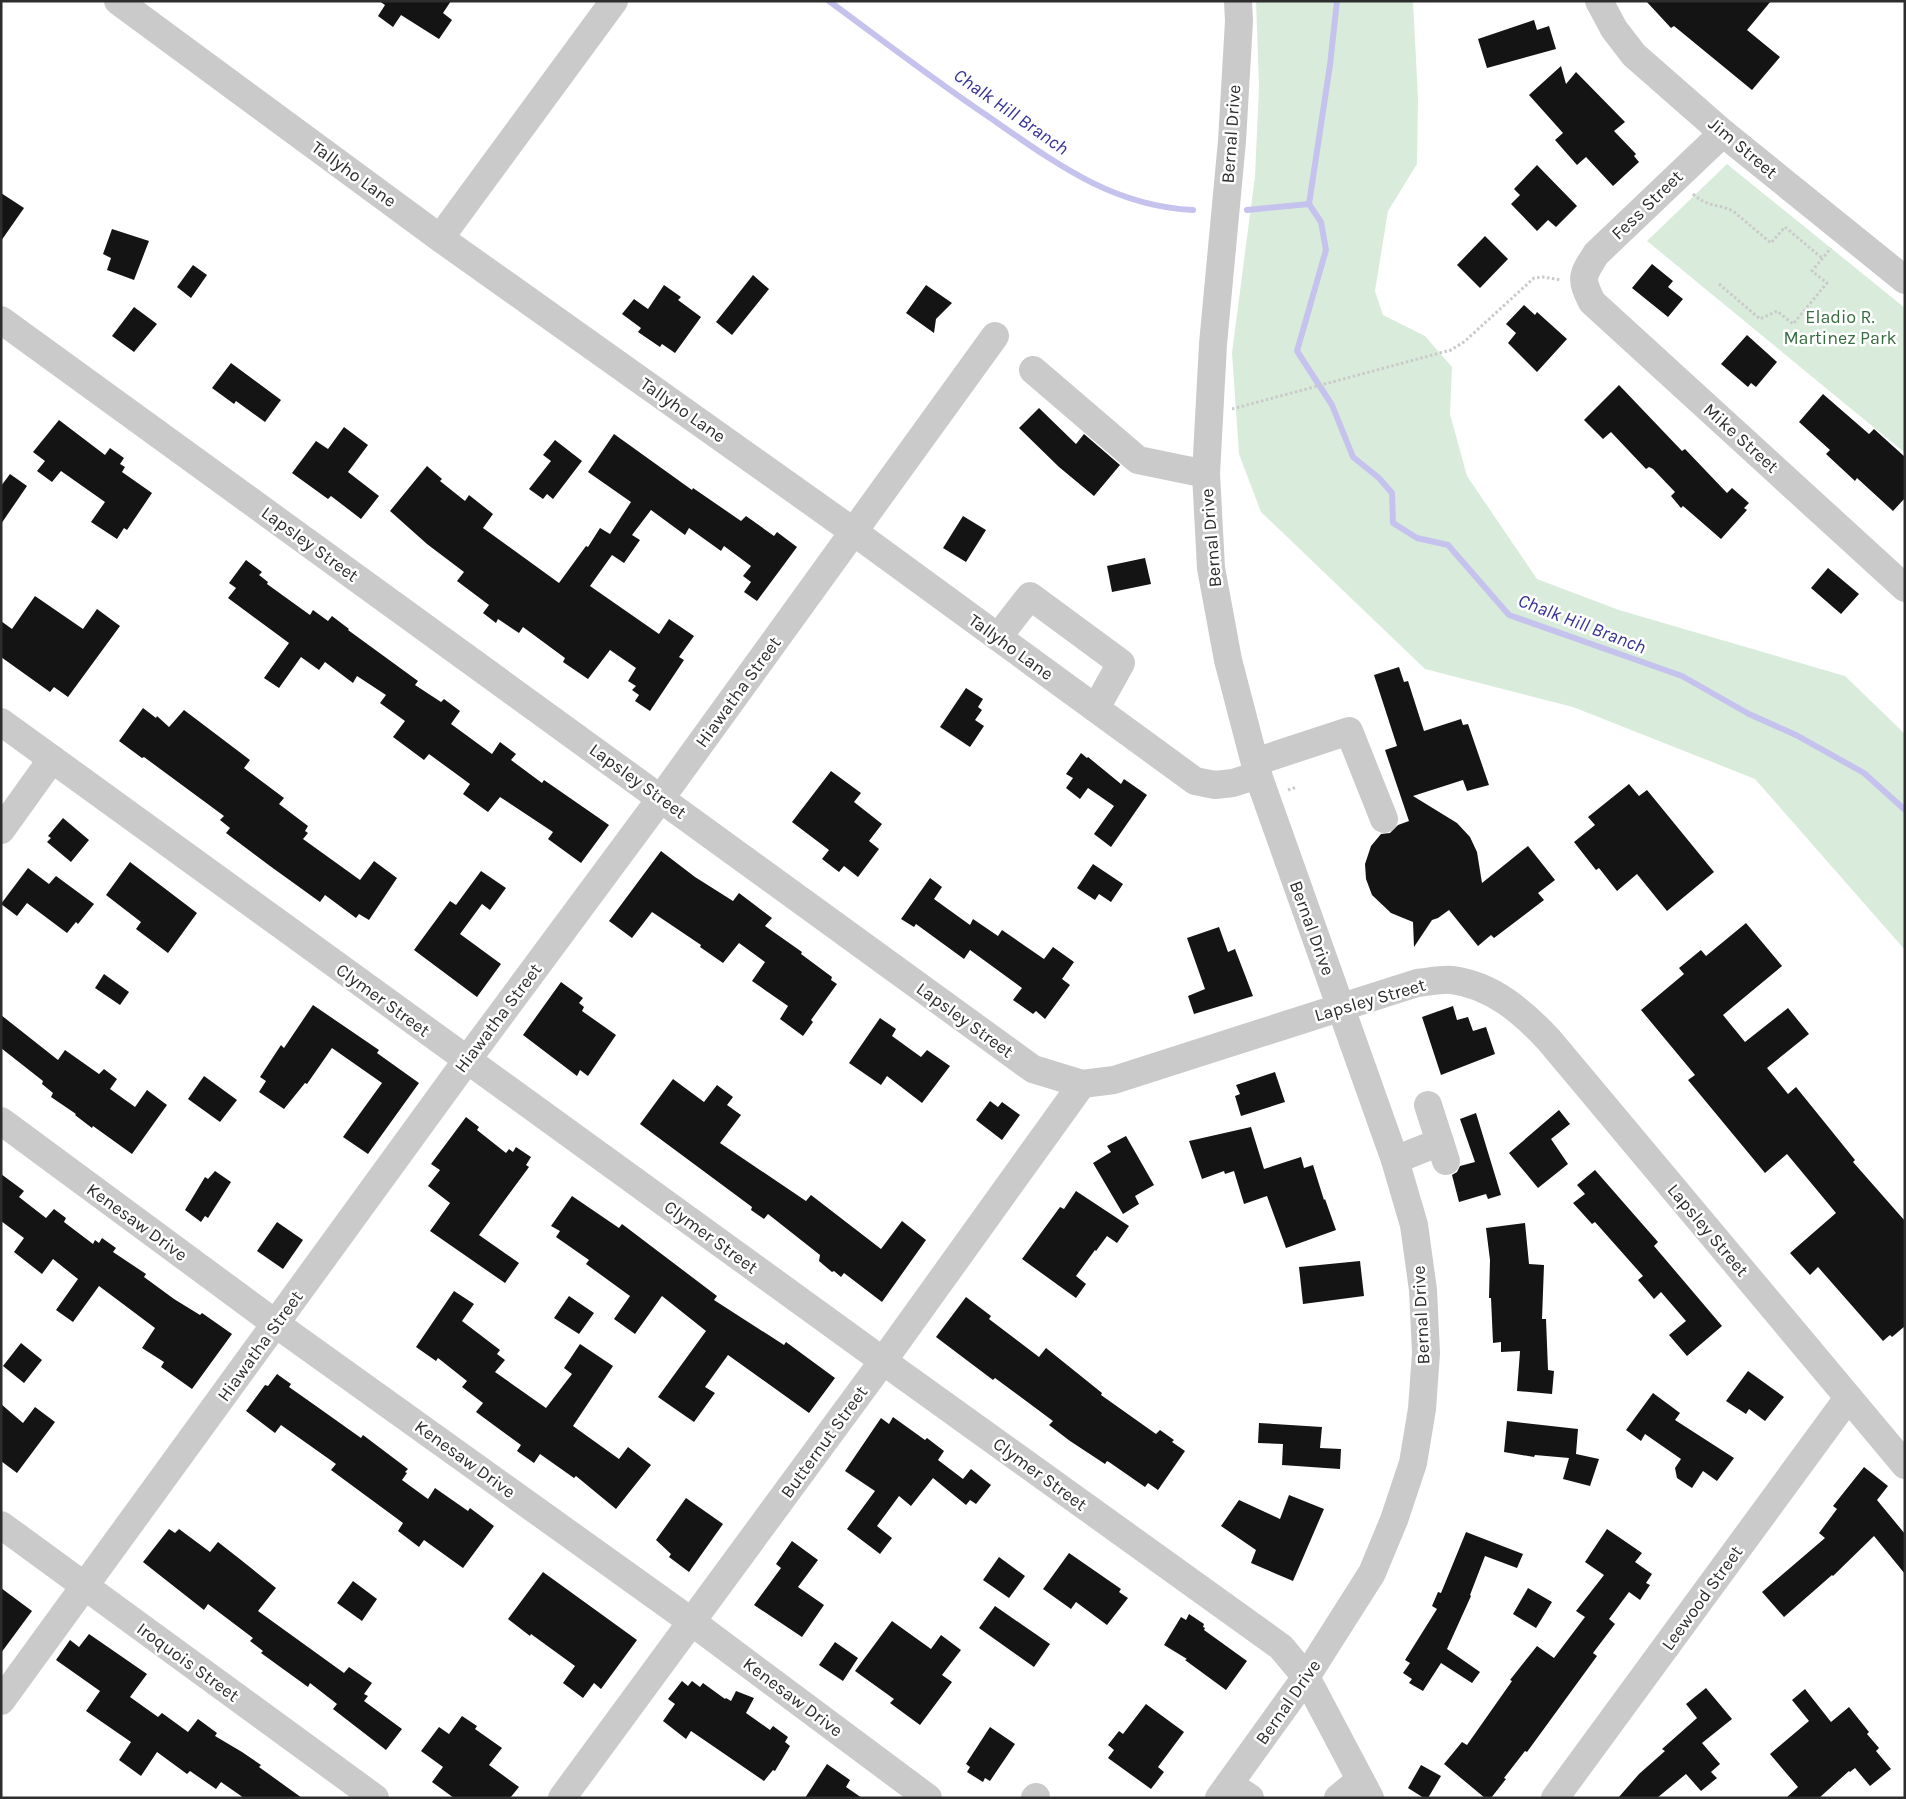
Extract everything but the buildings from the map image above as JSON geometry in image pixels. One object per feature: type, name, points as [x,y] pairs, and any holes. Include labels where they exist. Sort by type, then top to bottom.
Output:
[{"type":"street","name":"Tallyho Lane","points":[[118,1],[440,238],[854,532],[1195,781],[1215,785],[1233,783],[1256,768],[1349,731],[1384,818]]},
{"type":"street","points":[[440,238],[614,1]]},
{"type":"street","name":"Bernal Drive","points":[[1233,1793],[1372,1573],[1394,1520],[1413,1463],[1422,1409],[1426,1353],[1423,1290],[1414,1225],[1395,1160],[1256,768],[1228,660],[1211,568],[1206,474],[1214,334],[1232,141],[1239,21],[1238,1]]},
{"type":"street","name":"Jim Street","points":[[1599,1],[1614,29],[1634,55],[1723,132],[1905,280]]},
{"type":"street","name":"Fess Street","points":[[1584,285],[1585,271],[1596,254],[1723,132]]},
{"type":"street","name":"Mike Street","points":[[1584,285],[1592,302],[1905,588]]},
{"type":"street","name":"Lapsley Street","points":[[1,320],[1033,1069],[1082,1084],[1114,1080],[1417,983],[1451,980],[1479,987],[1507,1001],[1530,1019],[1549,1040],[1905,1465]]},
{"type":"street","name":"Hiawatha Street","points":[[1,1701],[466,1060],[661,798],[995,336]]},
{"type":"street","points":[[1033,370],[1138,460],[1206,474]]},
{"type":"street","points":[[998,637],[1030,596],[1121,663],[1096,708]]},
{"type":"street","name":"Clymer Street","points":[[1,722],[466,1060],[1281,1647],[1306,1677],[1365,1789]]},
{"type":"street","points":[[1,830],[52,759]]},
{"type":"street","name":"Butternut Street","points":[[562,1798],[883,1361],[1082,1084]]},
{"type":"street","points":[[1395,1160],[1443,1151],[1428,1105]]},
{"type":"street","name":"Kenesaw Drive","points":[[1,1121],[276,1324],[692,1622],[928,1798]]},
{"type":"street","name":"Leewood Street","points":[[1555,1798],[1848,1398]]},
{"type":"street","name":"Iroquois Street","points":[[1,1525],[375,1798]]},
{"type":"street","points":[[1338,1798],[1365,1789]]},
{"type":"path","points":[[1694,187],[1692,192],[1705,204],[1733,211],[1771,243],[1785,227],[1822,258]]},
{"type":"path","points":[[1719,284],[1760,319],[1778,311],[1793,324],[1827,283],[1812,271],[1836,242]]},
{"type":"path","points":[[1230,409],[1451,350],[1464,342],[1534,278],[1543,276],[1584,285]]},
{"type":"path","points":[[1287,790],[1297,787]]},
{"type":"green space","points":[[1256,1],[1413,1],[1418,98],[1417,164],[1388,211],[1375,291],[1383,315],[1425,336],[1452,367],[1450,414],[1467,476],[1537,579],[1619,610],[1845,676],[1905,734],[1905,950],[1755,779],[1573,707],[1425,669],[1261,512],[1239,454],[1232,353],[1255,176],[1259,87]]},
{"type":"green space","name":"Eladio R. Martinez Park","points":[[1727,164],[1905,308],[1905,453],[1647,241]]},
{"type":"waterway","name":"Chalk Hill Branch","points":[[829,1],[948,89],[1060,165],[1110,191],[1136,200],[1163,207],[1193,210]]},
{"type":"waterway","name":"Chalk Hill Branch","points":[[1309,204],[1330,65],[1337,1]]},
{"type":"waterway","name":"Chalk Hill Branch","points":[[1247,210],[1309,204],[1321,222],[1326,250],[1297,351],[1332,405],[1353,457],[1379,478],[1392,493],[1393,523],[1417,538],[1448,545],[1509,615],[1682,676],[1749,714],[1796,735],[1864,773],[1905,810]]}]
